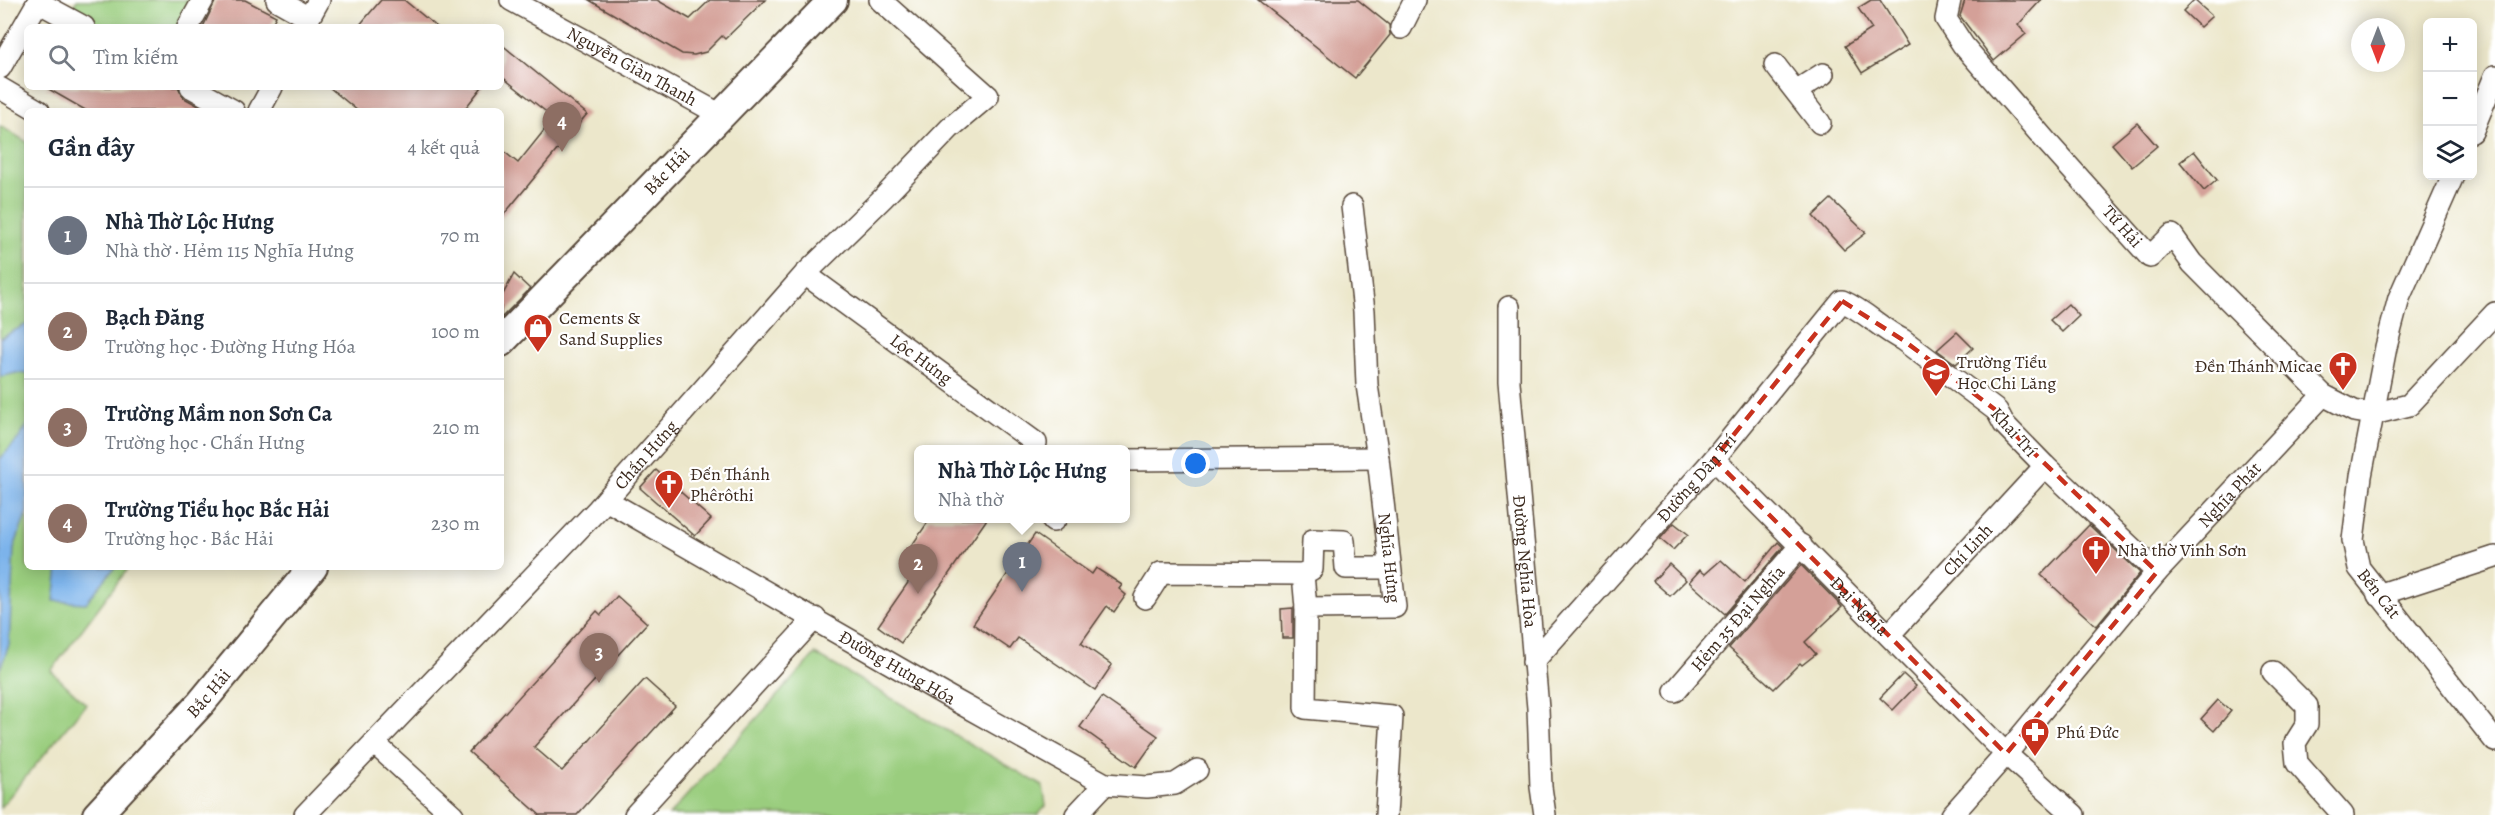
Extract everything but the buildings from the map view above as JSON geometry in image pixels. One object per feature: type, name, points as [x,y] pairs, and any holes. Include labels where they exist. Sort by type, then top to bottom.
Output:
[{"type":"street","points":[[190,24],[203,0]]},
{"type":"street","points":[[277,0],[311,15]]},
{"type":"street","name":"Nguyễn Giàn Thanh","points":[[511,0],[721,115]]},
{"type":"street","name":"Bắc Hải","points":[[504,339],[832,0]]},
{"type":"street","name":"Chấn Hưng","points":[[305,815],[606,500],[805,274],[950,128],[988,96],[880,0]]},
{"type":"street","points":[[1401,28],[1415,0]]},
{"type":"street","name":"Tứ Hải","points":[[1950,0],[1946,19],[1963,45],[2150,256],[2172,235],[2192,263],[2324,395]]},
{"type":"street","points":[[26,24],[39,1],[79,24]]},
{"type":"street","points":[[0,68],[24,27]]},
{"type":"street","points":[[1775,64],[1820,123]]},
{"type":"street","points":[[1796,92],[1823,74]]},
{"type":"street","points":[[2474,126],[2495,76]]},
{"type":"street","points":[[0,88],[34,108]]},
{"type":"street","points":[[196,90],[229,108]]},
{"type":"street","points":[[261,108],[270,90]]},
{"type":"street","name":"Bến Cát","points":[[2451,180],[2399,298],[2386,347],[2361,476],[2354,540],[2359,567],[2378,595],[2495,741]]},
{"type":"street","name":"Nghĩa Hưng","points":[[1306,608],[1395,607],[1367,385],[1365,311],[1352,206]]},
{"type":"street","name":"Lộc Hưng","points":[[805,274],[1036,443]]},
{"type":"street","name":"Đường Dân Trí","points":[[1533,662],[1714,459],[1842,301],[1858,308]]},
{"type":"street","name":"Đường Nghĩa Hòa","points":[[1509,307],[1509,382],[1538,708],[1541,787],[1545,815]]},
{"type":"street","name":"Khai Trí","points":[[1858,308],[1997,411],[2004,424],[2045,466],[2157,572]]},
{"type":"street","points":[[2324,395],[2354,411],[2373,414],[2409,405],[2495,313]]},
{"type":"street","name":"Nghĩa Phát","points":[[1952,815],[2006,754],[2157,572],[2324,395]]},
{"type":"street","points":[[1130,460],[1378,458]]},
{"type":"street","name":"Đại Nghĩa","points":[[1714,459],[2006,754],[2074,815]]},
{"type":"street","name":"Chí Linh","points":[[1889,635],[2045,466]]},
{"type":"street","name":"Đường Hưng Hóa","points":[[606,500],[1105,784],[1147,787],[1175,784],[1197,770]]},
{"type":"street","points":[[1145,598],[1161,573],[1303,574],[1312,569],[1313,540],[1344,541],[1346,567],[1390,567]]},
{"type":"street","name":"Hẻm 35 Đại Nghĩa","points":[[1675,692],[1800,545]]},
{"type":"street","points":[[2378,595],[2495,557]]},
{"type":"street","name":"Bắc Hải","points":[[97,815],[201,703],[311,570]]},
{"type":"street","points":[[1303,574],[1306,608],[1305,708],[1392,716],[1386,815]]},
{"type":"street","points":[[635,815],[814,618]]},
{"type":"street","points":[[2272,672],[2307,706],[2307,724],[2295,743],[2296,763],[2343,815]]},
{"type":"street","points":[[374,743],[453,815]]},
{"type":"street","points":[[1076,815],[1105,784]]},
{"type":"highlighted area","points":[[1842,301],[1903,340],[1997,411],[2004,424],[2157,572],[2006,754],[1714,459]]},
{"type":"green space","points":[[77,0],[194,0],[181,24],[89,24],[81,19],[73,6]]},
{"type":"green space","points":[[0,126],[24,140],[24,570],[127,570],[51,671],[86,704],[0,808]]},
{"type":"green space","points":[[815,654],[1043,786],[1046,806],[1038,815],[669,815]]},
{"type":"water","points":[[24,326],[24,374],[16,373],[0,377],[0,338]]},
{"type":"water","points":[[24,430],[24,520],[14,548],[9,645],[0,669],[0,459]]},
{"type":"water","points":[[58,570],[113,570],[86,603],[54,601]]},
{"type":"place","name":"Trường Tiểu học Bắc Hải","points":[[562,152]]},
{"type":"place","name":"Cements & Sand Supplies","points":[[538,354]]},
{"type":"place","name":"Đền Thánh Micae","points":[[2343,392]]},
{"type":"place","name":"Trường Tiểu Học Chi Lăng","points":[[1936,398]]},
{"type":"place","name":"Đến Thánh Phêrôthi","points":[[669,510]]},
{"type":"place","name":"Nhà thờ Vinh Sơn","points":[[2096,576]]},
{"type":"place","name":"Nhà Thờ Lộc Hưng","points":[[1022,592]]},
{"type":"place","name":"Bạch Đăng","points":[[918,594]]},
{"type":"place","name":"Trường Mầm non Sơn Ca","points":[[599,683]]},
{"type":"place","name":"Phú Đức","points":[[2035,758]]}]
